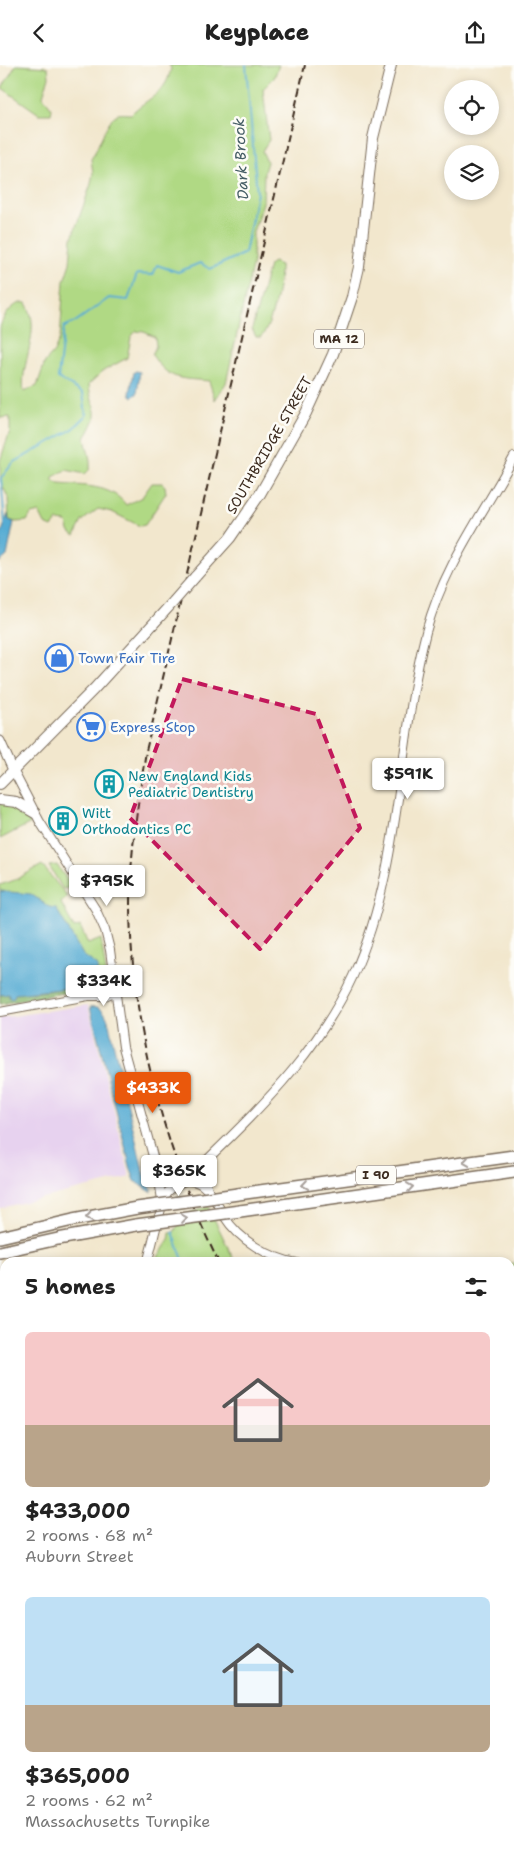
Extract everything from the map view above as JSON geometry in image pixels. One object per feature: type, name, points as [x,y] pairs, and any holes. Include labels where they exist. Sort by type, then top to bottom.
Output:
[{"type":"highway","name":"I 90","points":[[0,1237],[72,1219],[137,1208],[514,1156]]},
{"type":"highway","name":"I 90","points":[[0,1252],[51,1240],[136,1225],[514,1172]]},
{"type":"main road","name":"SOUTHBRIDGE STREET","points":[[0,783],[94,689],[230,538],[260,494],[306,413],[344,326],[355,283],[373,138],[391,65]]},
{"type":"main road","points":[[0,741],[13,771]]},
{"type":"main road","points":[[0,799],[16,801],[35,813]]},
{"type":"street","points":[[162,1203],[172,1188],[184,1181],[208,1159],[283,1084],[303,1059],[339,1004],[358,963],[372,924],[384,872],[429,623],[455,557],[514,457]]},
{"type":"street","points":[[13,771],[35,813],[102,923],[110,950],[114,991],[124,1052],[161,1185],[162,1203],[159,1224],[150,1257]]},
{"type":"street","points":[[0,1012],[88,996],[96,990],[108,988],[114,991]]},
{"type":"street","points":[[208,1159],[204,1174],[208,1189],[229,1224],[243,1238],[276,1257]]},
{"type":"street","points":[[155,1164],[168,1177],[199,1183],[208,1189]]},
{"type":"highlighted area","points":[[182,679],[316,714],[360,828],[260,949],[130,818]]},
{"type":"shaded area","points":[[88,1005],[130,1177],[0,1208],[0,1018]]},
{"type":"green space","points":[[16,65],[48,67],[49,77],[43,96],[52,109],[51,114],[39,114],[2,88]]},
{"type":"green space","points":[[169,65],[279,65],[274,78],[263,89],[269,140],[262,151],[267,162],[264,172],[263,203],[253,232],[253,262],[226,383],[215,400],[209,381],[177,377],[158,364],[152,355],[156,346],[155,337],[136,331],[131,337],[127,358],[103,371],[89,384],[95,410],[94,421],[85,438],[90,469],[85,474],[66,470],[53,477],[53,481],[59,484],[95,487],[112,493],[126,505],[142,497],[152,483],[162,483],[165,486],[166,493],[145,525],[140,526],[112,512],[98,509],[82,521],[75,536],[69,531],[67,522],[57,521],[52,527],[45,524],[39,512],[31,514],[27,521],[16,522],[9,520],[8,497],[0,481],[0,461],[10,431],[10,417],[0,418],[1,324],[6,314],[13,307],[26,303],[31,313],[32,336],[23,381],[24,392],[37,386],[45,362],[54,352],[60,338],[64,281],[70,263],[72,238],[91,184],[93,173],[91,159],[106,127],[114,116],[118,114],[131,114],[161,90],[169,77],[171,68]]},
{"type":"green space","points":[[273,262],[280,265],[275,302],[265,332],[261,337],[256,337],[252,329],[269,265]]},
{"type":"green space","points":[[0,803],[22,809],[31,823],[0,839]]},
{"type":"green space","points":[[42,865],[67,896],[61,903],[74,928],[80,926],[88,944],[101,939],[106,973],[105,983],[96,987],[0,1004],[0,885],[17,879]]},
{"type":"green space","points":[[57,865],[72,887],[63,889],[49,866]]},
{"type":"green space","points":[[90,985],[96,987],[0,1004],[0,995],[33,993]]},
{"type":"green space","points":[[208,1206],[233,1257],[158,1257],[169,1240],[170,1233],[174,1232],[183,1216]]},
{"type":"water","points":[[134,372],[140,372],[137,394],[132,397],[130,393]]},
{"type":"water","points":[[8,514],[9,520],[14,522],[7,556],[0,562],[0,537]]},
{"type":"water","points":[[0,891],[31,894],[49,907],[56,908],[83,955],[98,966],[95,985],[15,994],[13,999],[9,998],[9,994],[0,995]]},
{"type":"water","points":[[90,1007],[102,1009],[108,1020],[144,1175],[152,1189],[151,1192],[135,1181],[131,1170]]},
{"type":"waterway","name":"Dark Brook","points":[[5,525],[1,478],[13,463],[73,429],[86,416],[83,393],[58,378],[64,327],[75,322],[109,298],[128,300],[137,274],[153,275],[157,265],[178,272],[200,263],[210,269],[245,253],[257,193],[246,65]]},
{"type":"waterway","points":[[173,1232],[182,1257]]},
{"type":"railway","points":[[216,1257],[182,1178],[167,1134],[144,1043],[132,951],[131,867],[146,751],[305,65]]},
{"type":"place","name":"Town Fair Tire","points":[[59,658]]},
{"type":"place","name":"Express Stop","points":[[91,727]]},
{"type":"place","name":"New England Kids Pediatric Dentistry","points":[[109,784]]},
{"type":"place","name":"Witt Orthodontics PC","points":[[63,821]]}]
